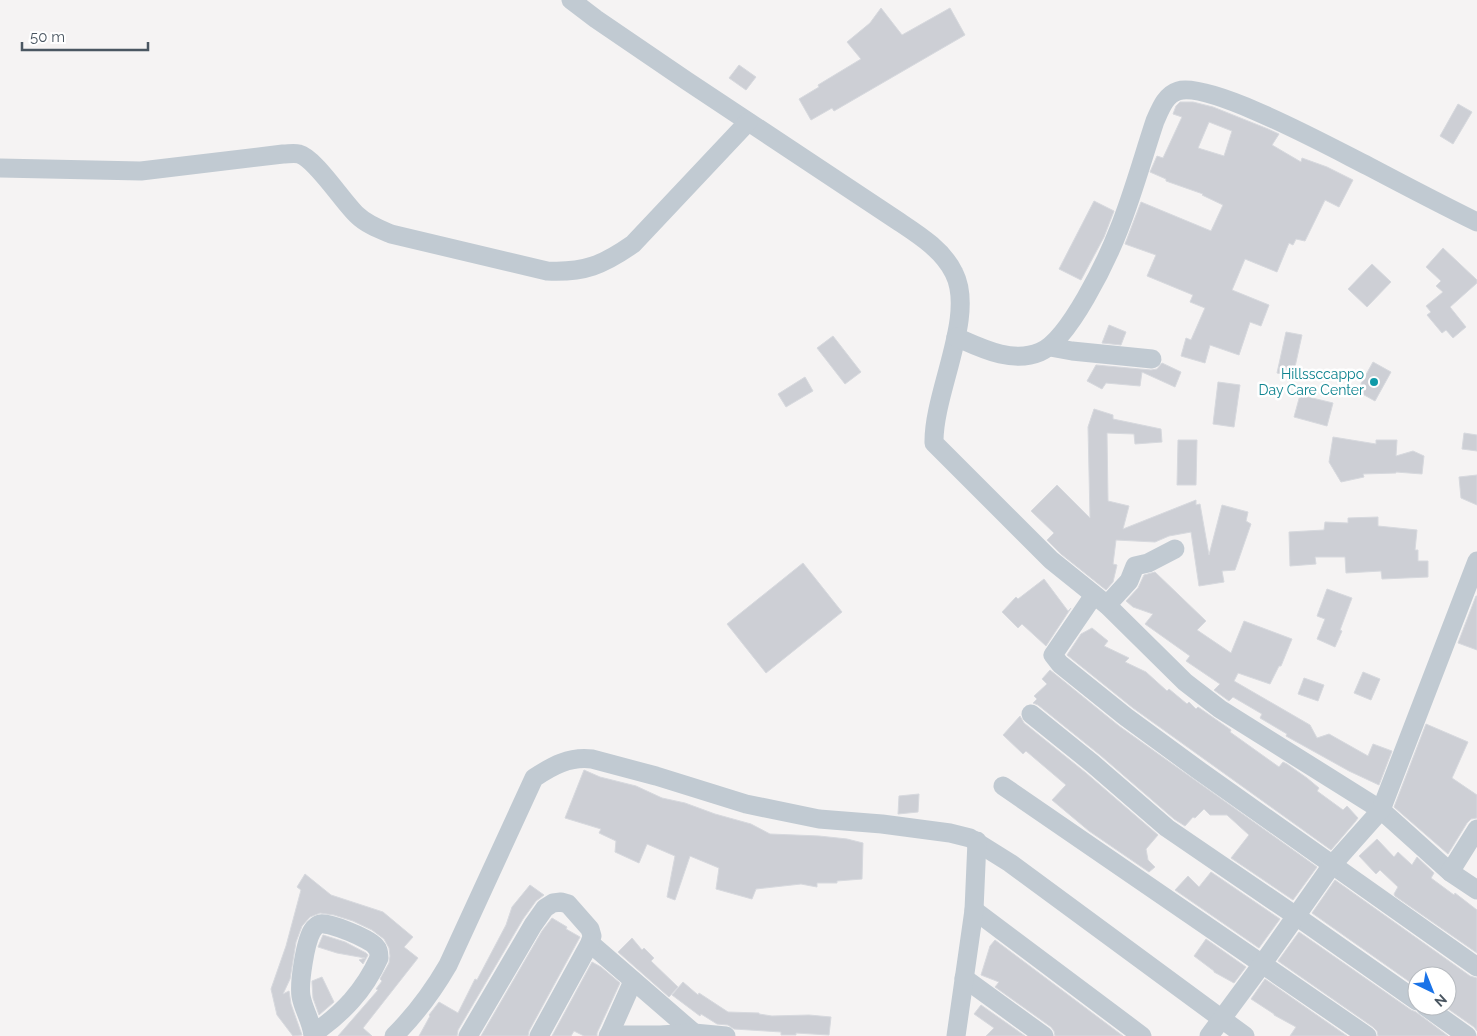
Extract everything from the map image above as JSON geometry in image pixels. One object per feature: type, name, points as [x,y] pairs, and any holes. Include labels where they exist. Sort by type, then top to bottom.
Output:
[{"type":"street","points":[[571,0],[596,20],[922,237],[941,255],[954,272],[960,287],[961,307],[956,338],[937,415],[934,443],[1051,560],[1100,600],[1185,682],[1220,709],[1381,810],[1450,872],[1477,890]]},
{"type":"street","points":[[956,338],[987,351],[1009,356],[1038,353],[1050,347],[1079,310],[1103,264],[1119,229],[1155,121],[1167,98],[1178,91],[1212,94],[1268,116],[1477,222]]},
{"type":"street","points":[[0,168],[141,171],[283,154],[298,154],[317,168],[358,217],[372,226],[391,234],[547,271],[565,272],[592,267],[614,258],[633,244],[748,122]]},
{"type":"street","points":[[1050,347],[1072,352],[1152,359]]},
{"type":"street","points":[[1175,549],[1148,563],[1136,566],[1129,581],[1100,600],[1053,655],[1060,664],[1126,717],[1477,967]]},
{"type":"street","points":[[1210,1036],[1332,864],[1381,810],[1477,561]]},
{"type":"street","points":[[1031,714],[1093,764],[1167,828],[1407,994]]},
{"type":"street","points":[[394,1036],[412,1017],[448,965],[534,778],[558,764],[582,758],[656,776],[746,804],[819,818],[950,833],[970,838],[1010,863],[1245,1036]]},
{"type":"street","points":[[1003,786],[1367,1036]]},
{"type":"street","points":[[1450,872],[1477,829]]},
{"type":"street","points":[[956,1036],[974,910],[977,841]]},
{"type":"street","points":[[468,1036],[533,924],[545,908],[553,903],[561,902],[568,904],[590,929],[592,936],[590,944],[539,1036]]},
{"type":"street","points":[[974,910],[1142,1036]]},
{"type":"street","points":[[328,924],[372,942],[379,952],[379,958],[350,1004],[331,1022],[313,1035],[301,996],[300,978],[310,934],[315,926],[328,924]]},
{"type":"street","points":[[590,944],[694,1033]]},
{"type":"street","points":[[964,978],[1044,1036]]},
{"type":"street","points":[[633,981],[608,1035],[694,1033],[726,1036]]},
{"type":"street","points":[[1439,1016],[1468,1036]]},
{"type":"building","points":[[881,8],[902,35],[950,8],[965,35],[834,111],[832,108],[811,120],[799,99],[861,59],[847,42],[870,23]]},
{"type":"building","points":[[739,65],[756,77],[746,90],[729,78]]},
{"type":"building","points":[[1180,102],[1193,102],[1213,107],[1268,129],[1279,134],[1272,145],[1301,162],[1302,158],[1327,167],[1353,180],[1339,207],[1325,200],[1305,241],[1296,239],[1293,245],[1289,243],[1277,272],[1245,259],[1232,290],[1269,305],[1261,326],[1250,322],[1239,355],[1210,345],[1205,363],[1181,356],[1186,338],[1191,340],[1205,308],[1190,302],[1193,295],[1147,276],[1156,255],[1125,244],[1141,202],[1211,231],[1223,205],[1203,194],[1166,181],[1166,179],[1150,172],[1157,156],[1163,158],[1182,117],[1173,114]],"holes":[[[1209,122],[1232,131],[1224,156],[1198,148]]]},
{"type":"building","points":[[1458,104],[1472,112],[1453,144],[1440,136]]},
{"type":"building","points":[[1094,201],[1114,211],[1104,237],[1081,280],[1059,269]]},
{"type":"building","points":[[1443,248],[1477,280],[1477,283],[1450,307],[1466,327],[1453,338],[1446,330],[1442,333],[1427,315],[1431,312],[1426,306],[1443,292],[1436,286],[1441,281],[1426,267]]},
{"type":"building","points":[[1372,264],[1391,282],[1367,307],[1348,289]]},
{"type":"building","points":[[1109,325],[1126,332],[1121,345],[1102,343]]},
{"type":"building","points":[[1286,332],[1302,335],[1293,376],[1277,373]]},
{"type":"building","points":[[833,336],[861,372],[845,384],[817,348]]},
{"type":"building","name":"Hillssccappo Day Care Center","points":[[1373,362],[1391,372],[1375,401],[1357,391]]},
{"type":"building","points":[[1162,363],[1181,372],[1175,387],[1142,372],[1140,386],[1106,383],[1102,389],[1087,381],[1096,365],[1151,370],[1157,369]]},
{"type":"building","points":[[805,377],[813,391],[786,407],[778,394]]},
{"type":"building","points":[[1218,382],[1240,385],[1234,427],[1213,424]]},
{"type":"building","points":[[1300,395],[1333,403],[1327,426],[1294,417]]},
{"type":"building","points":[[1094,409],[1113,415],[1113,419],[1161,429],[1162,442],[1135,444],[1134,434],[1107,433],[1108,501],[1129,506],[1123,529],[1196,500],[1196,505],[1200,504],[1209,555],[1222,505],[1248,512],[1246,521],[1251,524],[1235,570],[1222,571],[1224,582],[1199,586],[1191,532],[1169,536],[1155,542],[1116,540],[1113,564],[1117,565],[1113,582],[1106,590],[1061,554],[1047,540],[1054,533],[1031,511],[1057,485],[1090,518],[1088,427]]},
{"type":"building","points":[[1464,433],[1477,435],[1477,451],[1462,449]]},
{"type":"building","points":[[1333,437],[1376,444],[1376,440],[1397,440],[1396,456],[1413,451],[1424,456],[1422,474],[1396,472],[1363,474],[1364,477],[1341,482],[1329,462]]},
{"type":"building","points":[[1178,440],[1197,440],[1196,485],[1177,485]]},
{"type":"building","points":[[1477,475],[1477,505],[1461,498],[1459,477]]},
{"type":"building","points":[[1378,517],[1378,526],[1417,530],[1415,550],[1418,550],[1418,561],[1428,561],[1428,577],[1382,579],[1381,571],[1346,573],[1345,557],[1315,557],[1316,564],[1290,566],[1289,532],[1324,530],[1325,522],[1348,523],[1348,518]]},
{"type":"building","points":[[803,563],[842,612],[766,673],[727,624]]},
{"type":"building","points":[[1155,572],[1206,621],[1197,630],[1231,653],[1244,621],[1292,639],[1281,666],[1279,666],[1270,684],[1238,673],[1234,681],[1310,725],[1317,738],[1329,734],[1368,756],[1373,744],[1392,751],[1379,785],[1349,771],[1286,736],[1287,734],[1260,718],[1262,714],[1233,697],[1229,701],[1214,690],[1220,684],[1186,661],[1190,656],[1145,624],[1153,614],[1133,607],[1126,601],[1138,588],[1144,575]]},
{"type":"building","points":[[1044,579],[1068,611],[1071,608],[1046,646],[1022,624],[1018,628],[1002,612],[1016,597],[1018,599]]},
{"type":"building","points":[[1327,589],[1352,598],[1335,647],[1317,639],[1325,619],[1317,616]]},
{"type":"building","points":[[1477,596],[1477,650],[1458,643]]},
{"type":"building","points":[[1092,628],[1108,641],[1104,646],[1129,658],[1125,662],[1146,672],[1167,691],[1169,689],[1187,704],[1189,702],[1196,709],[1198,707],[1279,767],[1283,762],[1287,764],[1319,788],[1317,791],[1343,810],[1347,806],[1358,818],[1331,850],[1133,708],[1067,655],[1081,634]]},
{"type":"building","points":[[1050,670],[1119,726],[1317,867],[1293,900],[1231,858],[1249,835],[1227,815],[1210,815],[1204,809],[1185,826],[1174,819],[1100,755],[1033,703],[1037,699],[1034,696],[1047,684],[1042,679]]},
{"type":"building","points":[[1363,672],[1380,679],[1371,700],[1354,693]]},
{"type":"building","points":[[1304,678],[1324,685],[1318,701],[1298,694]]},
{"type":"building","points":[[1020,716],[1024,723],[1158,835],[1146,849],[1148,860],[1155,867],[1149,872],[1089,831],[1052,800],[1066,785],[1026,751],[1023,754],[1003,735]]},
{"type":"building","points":[[1426,724],[1468,742],[1452,778],[1477,795],[1477,818],[1471,819],[1467,823],[1448,854],[1394,807]]},
{"type":"building","points":[[584,770],[600,777],[636,786],[662,798],[685,803],[751,824],[770,834],[819,836],[863,843],[862,879],[837,881],[837,883],[817,883],[817,887],[801,884],[756,889],[752,899],[716,889],[719,868],[690,856],[675,900],[667,897],[675,856],[647,844],[639,863],[615,852],[616,841],[599,833],[601,829],[565,818]]},
{"type":"building","points":[[919,794],[918,812],[898,814],[899,796]]},
{"type":"building","points":[[1377,839],[1394,857],[1398,852],[1412,865],[1417,857],[1434,873],[1431,878],[1477,910],[1477,953],[1395,896],[1394,894],[1398,887],[1380,870],[1376,874],[1359,856]]},
{"type":"building","points":[[1211,872],[1280,919],[1259,948],[1175,890],[1188,876],[1199,887]]},
{"type":"building","points":[[305,874],[331,895],[383,912],[413,937],[404,947],[418,958],[363,1028],[372,1036],[338,1036],[378,990],[376,989],[382,981],[380,979],[389,963],[389,948],[384,939],[372,930],[334,915],[320,913],[310,917],[302,926],[296,942],[290,979],[283,994],[289,991],[291,1004],[302,1035],[293,1036],[277,1015],[271,989],[286,946],[301,890],[297,887]]},
{"type":"building","points":[[1335,880],[1456,966],[1407,966],[1407,980],[1312,913]]},
{"type":"building","points":[[530,885],[544,895],[536,901],[523,919],[458,1030],[457,1036],[419,1036],[429,1015],[439,1002],[458,1013],[506,925],[512,907]]},
{"type":"building","points":[[552,918],[580,937],[528,1036],[481,1036],[542,931]]},
{"type":"building","points":[[1299,932],[1407,1007],[1407,1016],[1421,1016],[1448,1036],[1378,1036],[1377,1031],[1373,1027],[1278,961]]},
{"type":"building","points":[[323,935],[345,942],[366,953],[368,955],[363,964],[359,960],[365,958],[337,953],[318,947]]},
{"type":"building","points":[[632,938],[642,950],[644,948],[654,958],[651,961],[678,987],[669,997],[618,952]]},
{"type":"building","points":[[1206,939],[1246,967],[1234,983],[1214,972],[1194,956]]},
{"type":"building","points":[[995,940],[1123,1036],[1055,1036],[1051,1027],[995,987],[999,982],[981,975],[990,946]]},
{"type":"building","points":[[592,962],[620,983],[597,1036],[584,1036],[574,1031],[571,1036],[552,1036]]},
{"type":"building","points":[[1457,967],[1470,976],[1477,978],[1477,1031],[1457,1015]]},
{"type":"building","points":[[322,977],[334,1002],[319,1015],[313,998],[312,981]]},
{"type":"building","points":[[1265,979],[1347,1036],[1290,1036],[1296,1027],[1251,999]]},
{"type":"building","points":[[683,982],[698,995],[699,993],[728,1012],[759,1013],[772,1016],[809,1015],[831,1017],[829,1035],[796,1033],[796,1035],[781,1035],[781,1032],[734,1029],[728,1025],[717,1024],[701,1014],[700,1016],[672,995]]},
{"type":"building","points":[[981,1005],[1025,1036],[986,1036],[994,1028],[974,1014]]},
{"type":"place","name":"Hillssccappo Day Care Center","points":[[1374,382]]}]
